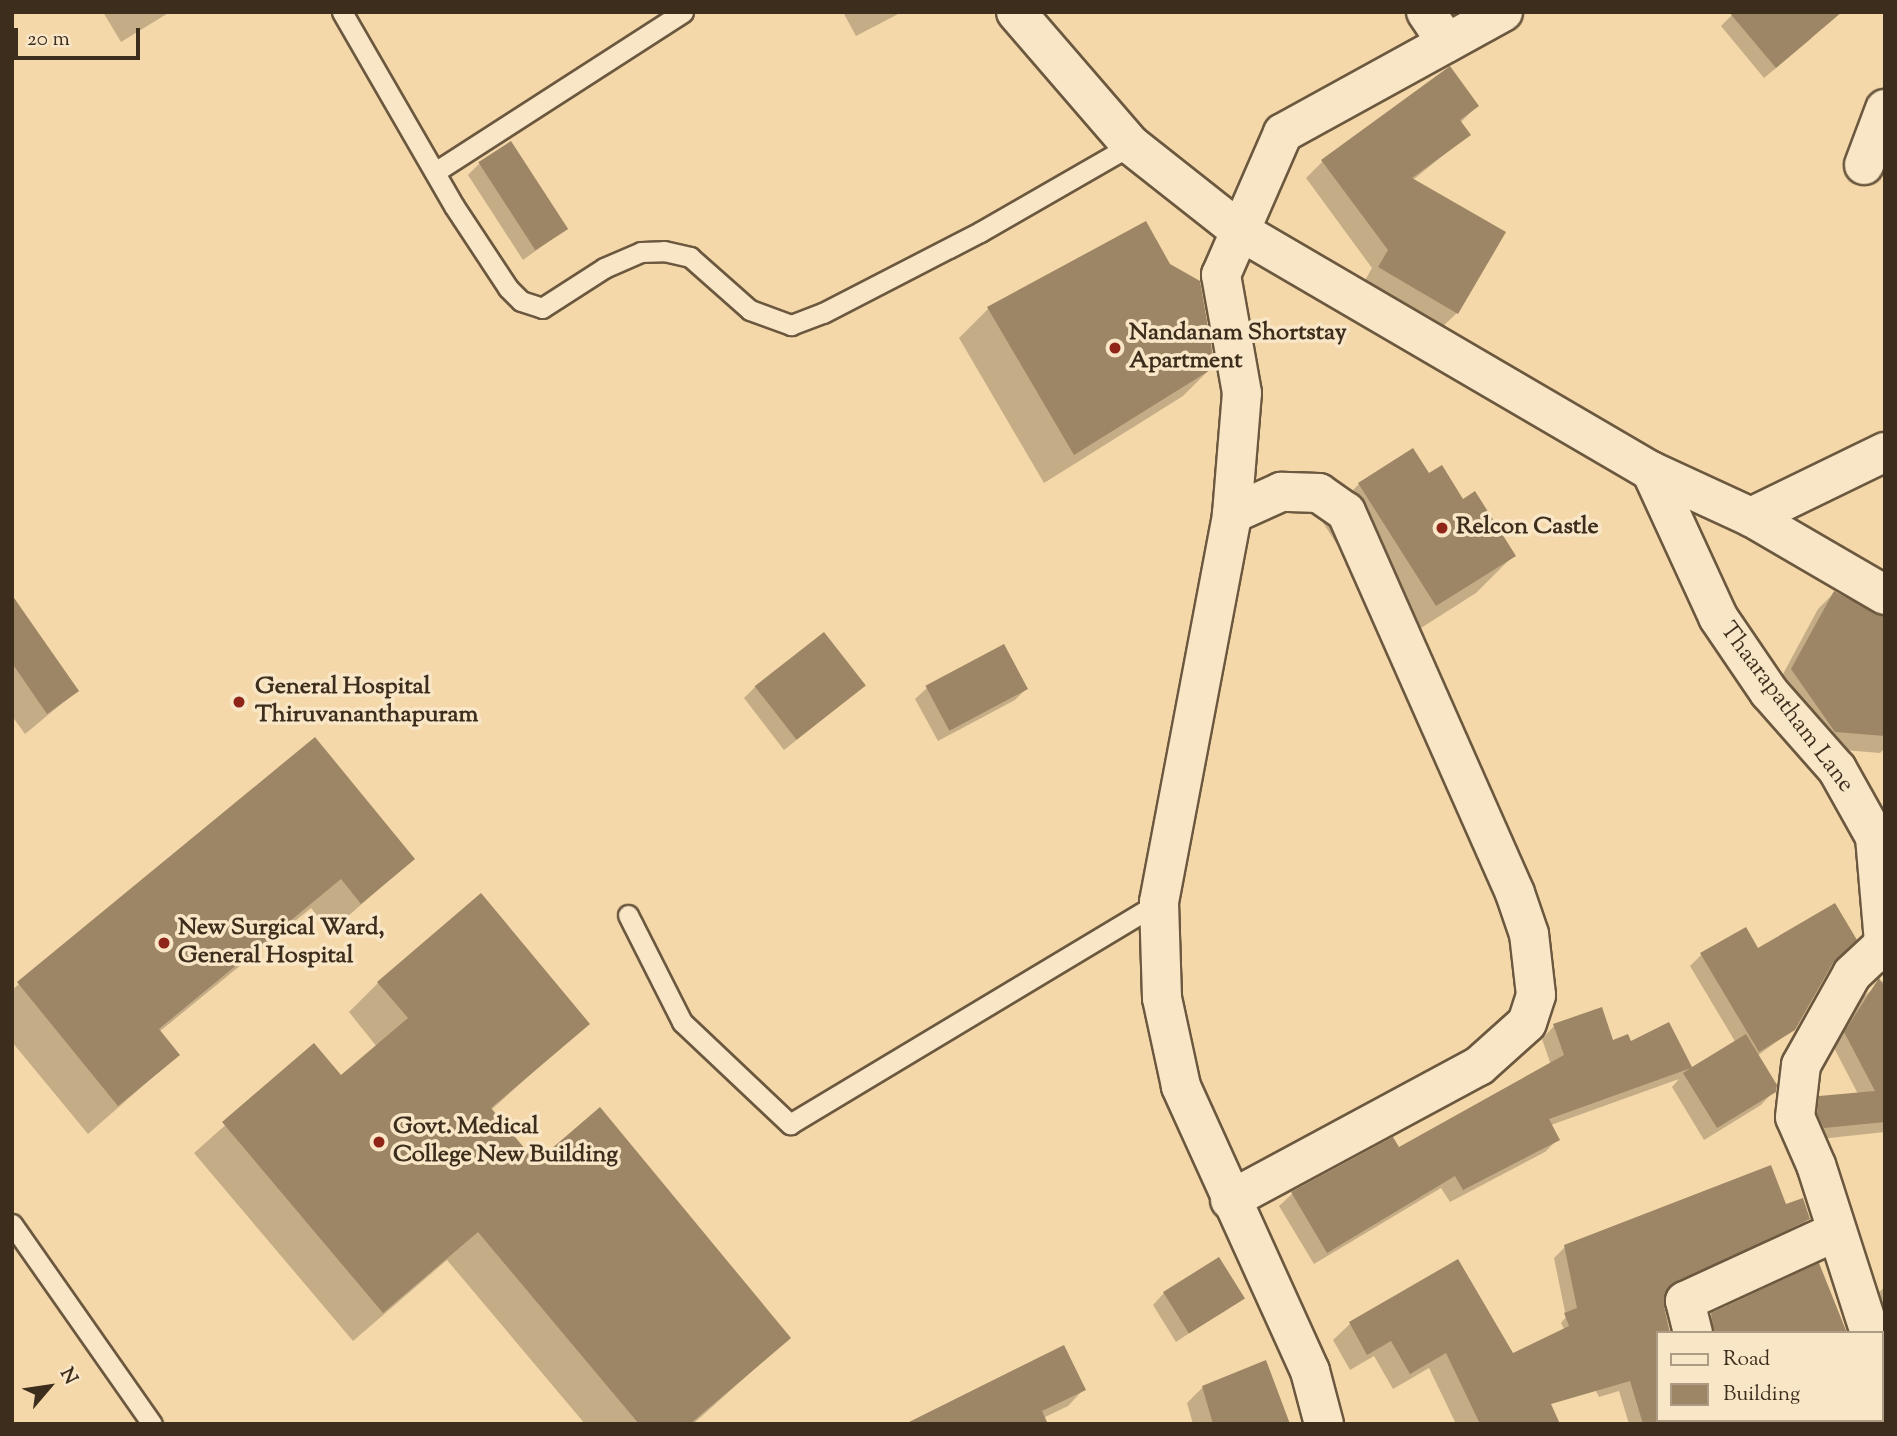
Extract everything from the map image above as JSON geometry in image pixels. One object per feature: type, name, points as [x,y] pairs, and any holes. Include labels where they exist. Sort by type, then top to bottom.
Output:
[{"type":"street","points":[[1016,12],[1131,145],[1240,231],[1651,471],[1751,517],[1885,595]]},
{"type":"street","points":[[1426,12],[1447,43]]},
{"type":"street","points":[[1324,1424],[1310,1370],[1230,1200],[1181,1086],[1163,998],[1159,902],[1232,514],[1242,393],[1221,275],[1283,133],[1503,12]]},
{"type":"street","points":[[1864,165],[1885,109]]},
{"type":"street","points":[[1751,517],[1885,452]]},
{"type":"street","name":"Thaarapatham Lane","points":[[1651,471],[1718,617],[1769,692],[1837,769],[1875,837],[1883,950]]},
{"type":"street","points":[[1230,1200],[1479,1066],[1527,1023],[1536,995],[1529,934],[1515,893],[1346,512],[1319,493],[1281,492],[1232,514]]},
{"type":"street","points":[[1869,1331],[1837,1231],[1795,1117],[1801,1065],[1852,974],[1883,950]]},
{"type":"street","points":[[1692,1331],[1685,1301],[1837,1231]]},
{"type":"lane","points":[[342,12],[435,172],[521,301],[542,308],[604,268],[641,252],[664,251],[691,257],[750,310],[792,324],[823,313],[980,232],[1131,145]]},
{"type":"lane","points":[[435,172],[683,12]]},
{"type":"lane","points":[[628,915],[682,1022],[790,1124],[1159,902]]},
{"type":"lane","points":[[12,1224],[152,1424]]},
{"type":"building","points":[[1729,12],[1842,12],[1776,68]]},
{"type":"building","points":[[1450,66],[1479,106],[1460,120],[1471,135],[1412,178],[1506,232],[1458,314],[1378,267],[1388,250],[1321,160]]},
{"type":"building","points":[[511,141],[568,229],[535,250],[478,162]]},
{"type":"building","name":"Nandanam Shortstay Apartment","points":[[1146,221],[1170,264],[1200,281],[1215,367],[1074,455],[987,307]]},
{"type":"building","name":"Relcon Castle","points":[[1413,448],[1429,473],[1442,465],[1463,499],[1475,491],[1516,556],[1436,606],[1358,483]]},
{"type":"building","points":[[1834,591],[1885,617],[1885,736],[1835,732],[1791,669]]},
{"type":"building","points":[[12,595],[79,691],[47,714],[12,663]]},
{"type":"building","points":[[824,632],[866,686],[797,740],[755,686]]},
{"type":"building","points":[[1004,644],[1028,689],[949,731],[925,686]]},
{"type":"building","name":"New Surgical Ward, General Hospital","points":[[315,737],[415,859],[361,904],[341,879],[159,1029],[180,1055],[118,1106],[17,982]]},
{"type":"building","name":"Govt. Medical College New Building","points":[[481,893],[590,1024],[491,1108],[536,1162],[600,1107],[791,1338],[690,1424],[639,1424],[478,1232],[383,1313],[222,1122],[314,1043],[341,1075],[408,1018],[377,982]]},
{"type":"building","points":[[1835,903],[1857,940],[1833,963],[1795,1030],[1759,1052],[1700,953],[1746,927],[1758,948]]},
{"type":"building","points":[[1879,978],[1885,987],[1885,1122],[1824,1128],[1817,1114],[1819,1096],[1875,1091],[1844,1032]]},
{"type":"building","points":[[1602,1007],[1613,1040],[1628,1034],[1631,1041],[1669,1022],[1692,1067],[1746,1034],[1777,1085],[1776,1092],[1717,1128],[1683,1073],[1691,1068],[1549,1119],[1560,1140],[1463,1190],[1455,1176],[1327,1253],[1291,1192],[1393,1137],[1399,1147],[1564,1055],[1553,1024]]},
{"type":"building","points":[[1771,1165],[1786,1204],[1803,1198],[1810,1219],[1668,1288],[1664,1306],[1670,1331],[1656,1331],[1657,1424],[1643,1424],[1630,1381],[1551,1404],[1560,1424],[1480,1424],[1446,1353],[1410,1374],[1391,1341],[1367,1355],[1349,1322],[1458,1259],[1513,1353],[1569,1326],[1564,1313],[1577,1308],[1564,1245]]},
{"type":"building","points":[[1219,1257],[1245,1299],[1189,1334],[1163,1292]]},
{"type":"building","points":[[1819,1263],[1846,1331],[1714,1331],[1711,1313]]},
{"type":"building","points":[[1064,1345],[1086,1390],[1042,1411],[1048,1424],[905,1424]]},
{"type":"building","points":[[1266,1360],[1290,1424],[1213,1424],[1202,1386]]},
{"type":"place","name":"Nandanam Shortstay Apartment","points":[[1115,348]]},
{"type":"place","name":"Relcon Castle","points":[[1442,528]]},
{"type":"place","name":"General Hospital Thiruvananthapuram","points":[[239,702]]},
{"type":"place","name":"New Surgical Ward, General Hospital","points":[[164,943]]},
{"type":"place","name":"Govt. Medical College New Building","points":[[379,1142]]}]
